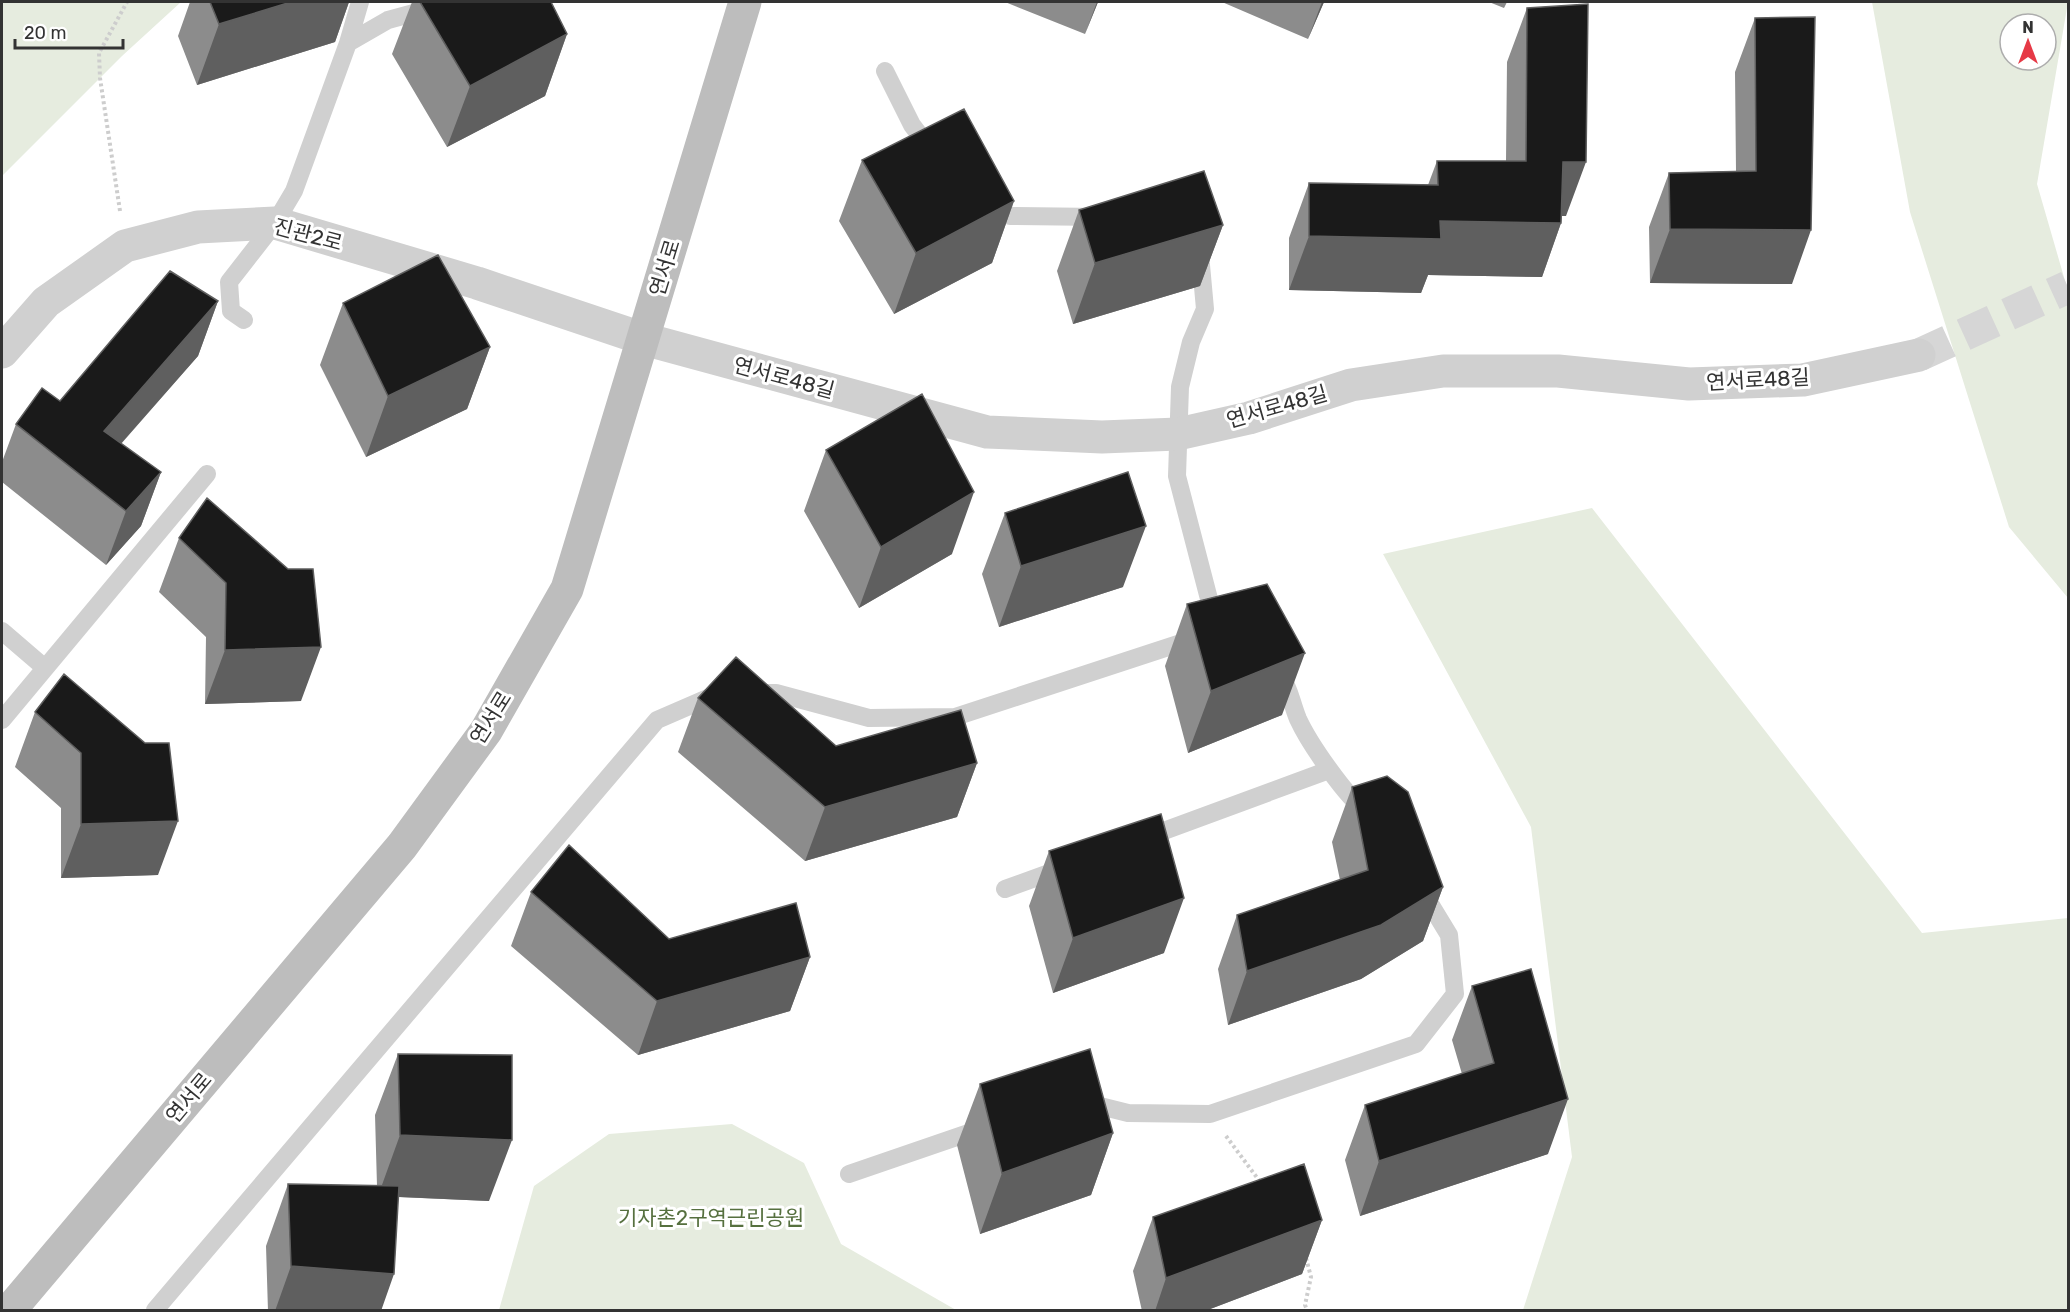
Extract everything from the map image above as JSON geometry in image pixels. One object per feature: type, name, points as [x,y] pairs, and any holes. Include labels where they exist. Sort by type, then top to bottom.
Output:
[{"type":"main road","name":"연서로","points":[[10,1311],[402,846],[486,731],[567,589],[745,2]]},
{"type":"street","name":"진관2로","points":[[2,352],[46,302],[125,246],[198,227],[275,223],[477,284],[644,339]]},
{"type":"street","name":"연서로48길","points":[[644,339],[987,432],[1102,437],[1178,434],[1249,418],[1350,386],[1443,371],[1558,370],[1689,384],[1803,380],[1919,355]]},
{"type":"lane","points":[[244,320],[231,312],[229,282],[275,223],[294,191],[348,42],[360,2]]},
{"type":"lane","points":[[348,42],[388,20],[453,2]]},
{"type":"lane","points":[[885,71],[912,125],[945,167]]},
{"type":"lane","points":[[973,188],[1010,216],[1096,218],[1119,214]]},
{"type":"lane","points":[[155,1311],[657,720],[717,694],[734,693],[776,693],[869,718],[955,717],[1222,632],[1177,476],[1180,387],[1191,342],[1205,309],[1198,241]]},
{"type":"lane","points":[[2,720],[207,474]]},
{"type":"lane","points":[[2,631],[45,668]]},
{"type":"lane","points":[[1266,655],[1288,686],[1298,719],[1329,770],[1363,810],[1379,821]]},
{"type":"lane","points":[[1127,844],[1329,770]]},
{"type":"lane","points":[[1005,890],[1083,861]]},
{"type":"lane","points":[[1069,1099],[1128,1113],[1210,1114],[1416,1044],[1455,994],[1449,935],[1410,870]]},
{"type":"lane","points":[[849,1174],[1003,1121]]},
{"type":"path","points":[[120,213],[100,78],[99,53],[127,2]]},
{"type":"path","points":[[1210,1114],[1264,1186]]},
{"type":"path","points":[[1306,1257],[1311,1276],[1305,1305],[1307,1311]]},
{"type":"green space","points":[[2,2],[181,2],[122,56],[2,176]]},
{"type":"green space","points":[[1872,2],[2068,2],[2058,61],[2058,12],[1998,12],[1998,72],[2056,72],[2037,184],[2068,291],[2068,598],[2009,527],[1910,212]]},
{"type":"green space","points":[[1592,508],[1922,933],[2068,918],[2068,1310],[1523,1310],[1572,1157],[1531,827],[1383,554]]},
{"type":"green space","name":"기자촌2구역근린공원","points":[[732,1124],[804,1163],[841,1244],[956,1310],[499,1310],[534,1186],[609,1134]]},
{"type":"building","points":[[210,2],[291,2],[219,24]]},
{"type":"building","points":[[420,2],[551,2],[567,34],[470,86]]},
{"type":"building","points":[[1588,4],[1586,162],[1563,162],[1561,223],[1440,221],[1441,239],[1309,236],[1309,183],[1438,185],[1437,161],[1526,161],[1527,8]]},
{"type":"building","points":[[1815,17],[1811,230],[1670,229],[1669,173],[1756,171],[1755,18]]},
{"type":"building","points":[[964,109],[1014,201],[916,253],[862,160]]},
{"type":"building","points":[[1204,171],[1223,225],[1095,263],[1079,210]]},
{"type":"building","points":[[438,255],[490,347],[388,396],[343,303]]},
{"type":"building","points":[[170,271],[218,301],[104,431],[161,472],[126,511],[16,424],[42,388],[60,401]]},
{"type":"building","points":[[922,394],[974,492],[881,547],[826,450]]},
{"type":"building","points":[[1128,472],[1146,526],[1021,566],[1005,513]]},
{"type":"building","points":[[207,498],[288,569],[313,569],[321,647],[225,650],[226,583],[179,538]]},
{"type":"building","points":[[1267,584],[1305,653],[1211,691],[1187,604]]},
{"type":"building","points":[[736,657],[836,746],[961,710],[977,763],[825,807],[698,698]]},
{"type":"building","points":[[64,674],[145,743],[169,743],[178,821],[81,824],[81,753],[35,712]]},
{"type":"building","points":[[1387,776],[1408,792],[1443,887],[1381,925],[1247,971],[1237,915],[1368,870],[1352,787]]},
{"type":"building","points":[[1161,814],[1184,898],[1073,938],[1049,851]]},
{"type":"building","points":[[569,845],[669,939],[796,903],[810,957],[657,1001],[531,892]]},
{"type":"building","points":[[1531,969],[1568,1099],[1379,1161],[1365,1105],[1494,1063],[1472,986]]},
{"type":"building","points":[[1090,1049],[1113,1133],[1002,1173],[980,1084]]},
{"type":"building","points":[[398,1054],[512,1055],[512,1140],[400,1135]]},
{"type":"building","points":[[1304,1164],[1322,1220],[1166,1278],[1153,1217]]},
{"type":"building","points":[[288,1184],[399,1186],[394,1274],[291,1266]]},
{"type":"tunnel","points":[[1919,355],[2068,287]]}]
